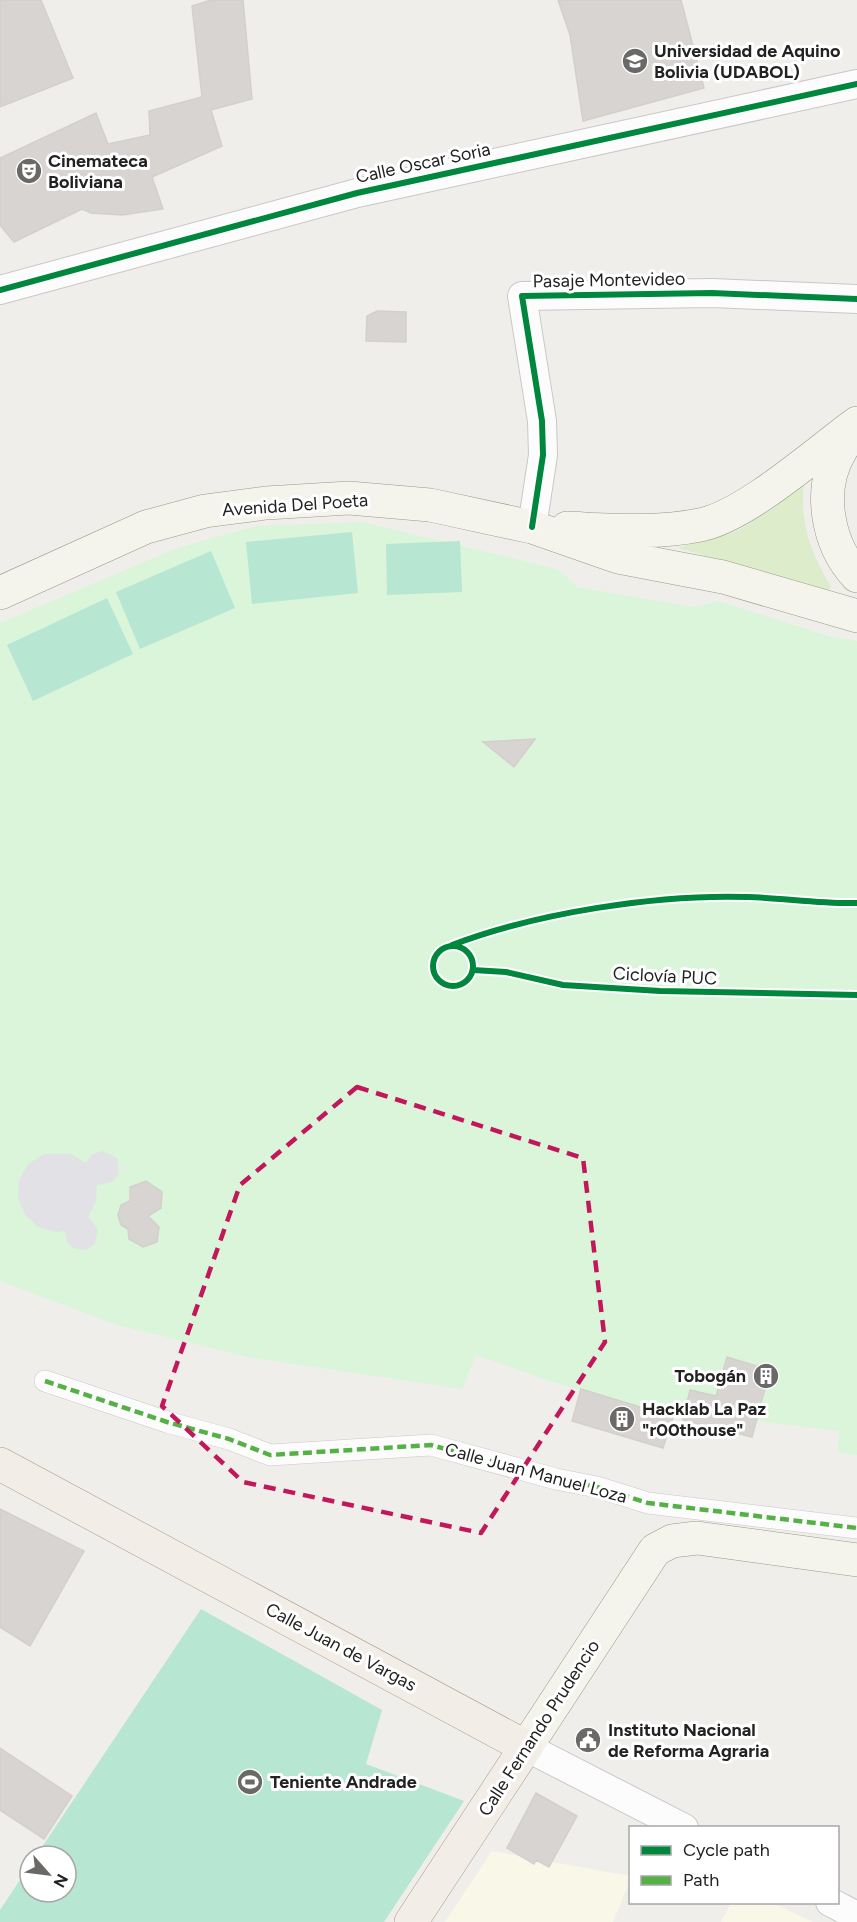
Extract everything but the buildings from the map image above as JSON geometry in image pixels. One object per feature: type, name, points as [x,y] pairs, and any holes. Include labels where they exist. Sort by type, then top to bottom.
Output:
[{"type":"main road","name":"Avenida Del Poeta","points":[[532,527],[646,532],[701,525],[736,512],[857,423]]},
{"type":"main road","points":[[857,430],[840,450],[828,482],[829,522],[842,561],[857,576]]},
{"type":"main road","name":"Avenida Del Poeta","points":[[0,593],[146,528],[205,511],[266,503],[349,498],[430,505],[532,527],[618,557],[723,577],[857,616]]},
{"type":"main road","name":"Calle Juan de Vargas","points":[[0,1464],[526,1746]]},
{"type":"main road","name":"Calle Fernando Prudencio","points":[[411,1922],[655,1550],[672,1541],[697,1538],[857,1560]]},
{"type":"street","name":"Calle Oscar Soria","points":[[0,290],[357,193],[857,84]]},
{"type":"street","name":"Pasaje Montevideo","points":[[532,527],[543,455],[542,422],[522,296],[712,293],[857,299]]},
{"type":"street","name":"Calle Juan Manuel Loza","points":[[45,1381],[167,1422],[229,1439],[270,1455],[431,1445],[556,1479],[597,1487],[648,1503],[857,1528]]},
{"type":"street","name":"Calle Juan de Vargas","points":[[526,1746],[682,1826]]},
{"type":"street","points":[[834,1904],[857,1916]]},
{"type":"highlighted area","points":[[357,1087],[583,1158],[605,1342],[481,1533],[243,1482],[162,1406],[240,1185]]},
{"type":"shaded area","points":[[103,1151],[117,1158],[119,1174],[112,1182],[97,1185],[96,1201],[88,1217],[98,1229],[95,1244],[86,1250],[75,1249],[67,1242],[65,1231],[56,1232],[38,1227],[25,1215],[18,1198],[19,1180],[28,1164],[44,1154],[71,1154],[86,1163],[92,1154]]},
{"type":"shaded area","points":[[492,1851],[629,1876],[629,1883],[613,1922],[445,1922]]},
{"type":"shaded area","points":[[730,1904],[775,1904],[813,1922],[721,1922]]},
{"type":"green space","points":[[804,480],[805,523],[812,548],[831,587],[829,591],[678,548],[739,530],[776,506]]},
{"type":"green space","points":[[362,522],[558,569],[577,587],[694,607],[718,601],[829,636],[857,641],[857,1455],[838,1452],[839,1431],[756,1421],[752,1437],[556,1383],[476,1355],[462,1389],[248,1357],[117,1325],[0,1281],[0,623],[177,548],[256,526]]},
{"type":"green space","points":[[352,532],[358,593],[252,604],[246,542]]},
{"type":"green space","points":[[460,541],[462,592],[387,595],[386,544]]},
{"type":"green space","points":[[211,551],[235,608],[140,649],[116,592]]},
{"type":"green space","points":[[107,598],[133,654],[33,701],[7,645]]},
{"type":"green space","name":"Teniente Andrade","points":[[201,1609],[382,1710],[366,1764],[464,1801],[384,1922],[0,1922],[0,1910],[18,1883],[18,1904],[78,1904],[78,1844],[44,1844]]},
{"type":"marked path","points":[[45,1381],[167,1422],[229,1439],[270,1455],[431,1445],[556,1479],[597,1487],[648,1503],[857,1528]]},
{"type":"cycle path","points":[[0,290],[357,193],[857,84]]},
{"type":"cycle path","points":[[532,527],[543,455],[542,421],[522,296],[712,293],[857,299]]},
{"type":"cycle path","points":[[452,945],[559,915],[637,902],[748,897],[857,903]]},
{"type":"cycle path","points":[[453,946],[461,947],[467,952],[472,958],[473,966],[472,974],[467,980],[461,985],[453,986],[445,985],[439,980],[434,974],[433,966],[434,958],[439,952],[445,947],[453,946]]},
{"type":"cycle path","name":"Ciclovía PUC","points":[[473,970],[506,972],[563,985],[660,991],[857,995]]},
{"type":"place","name":"Universidad de Aquino Bolivia (UDABOL)","points":[[635,61]]},
{"type":"place","name":"Cinemateca Boliviana","points":[[29,171]]},
{"type":"place","name":"Tobogán","points":[[766,1376]]},
{"type":"place","name":"Hacklab La Paz \"r00thouse\"","points":[[622,1419]]},
{"type":"place","name":"Instituto Nacional de Reforma Agraria","points":[[588,1740]]},
{"type":"place","name":"Teniente Andrade","points":[[250,1782]]}]
